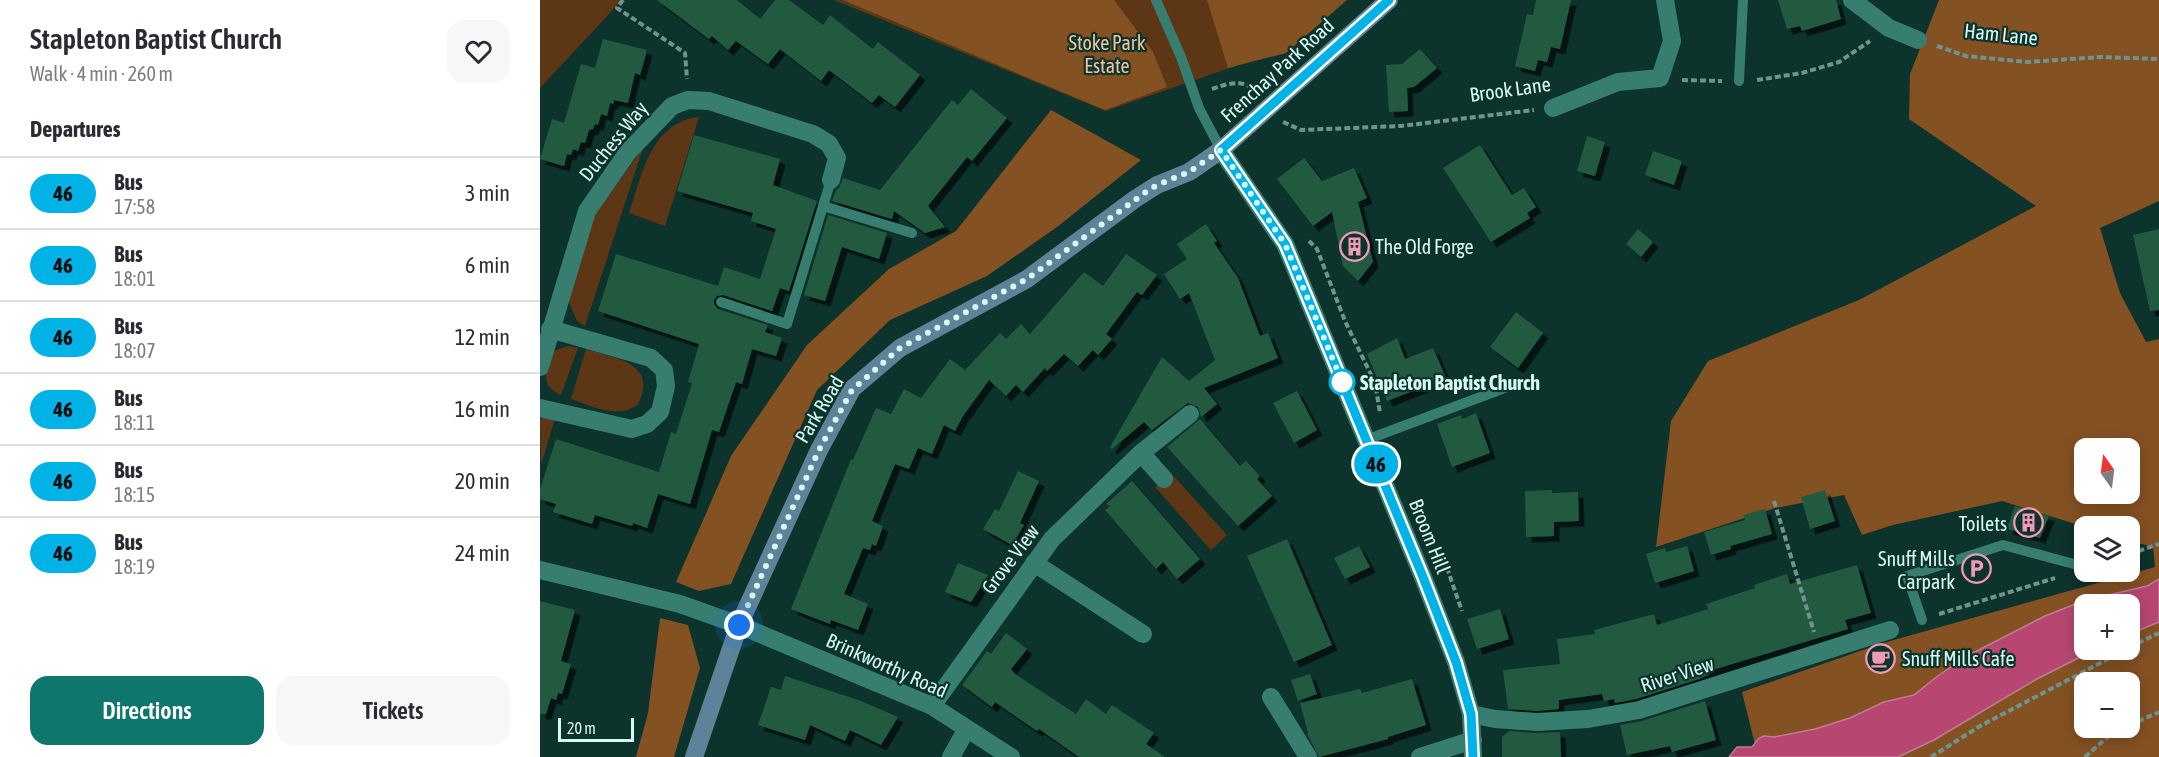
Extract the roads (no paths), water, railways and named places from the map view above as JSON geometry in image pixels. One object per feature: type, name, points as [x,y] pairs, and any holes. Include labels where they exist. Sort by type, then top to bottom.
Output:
[{"type":"main road","name":"Frenchay Park Road","points":[[1221,150],[1389,0]]},
{"type":"main road","name":"Park Road","points":[[694,757],[739,625],[819,450],[852,390],[900,348],[1027,279],[1135,199],[1157,185],[1189,172],[1221,150]]},
{"type":"street","name":"Brook Lane","points":[[1553,108],[1618,82],[1660,78],[1672,41],[1665,0]]},
{"type":"street","points":[[1852,0],[1889,28],[1918,40]]},
{"type":"street","name":"Duchess Way","points":[[540,367],[587,211],[628,152],[672,106],[688,100],[709,101],[813,134],[829,144],[837,158],[831,180]]},
{"type":"street","name":"Broom Hill","points":[[1221,150],[1285,244],[1452,651],[1471,714],[1473,749]]},
{"type":"street","points":[[540,408],[632,429],[647,424],[660,412],[666,386],[664,370],[651,358],[550,329]]},
{"type":"street","name":"Grove View","points":[[932,706],[1052,539],[1141,453],[1190,414]]},
{"type":"street","points":[[1141,453],[1164,479]]},
{"type":"street","points":[[1034,563],[1143,634]]},
{"type":"street","points":[[540,570],[680,604],[739,625]]},
{"type":"street","name":"Brinkworthy Road","points":[[739,625],[932,706],[1011,757]]},
{"type":"street","name":"River View","points":[[1471,714],[1495,719],[1537,722],[1588,718],[1639,710],[1890,630]]},
{"type":"street","points":[[1271,697],[1308,757]]},
{"type":"street","points":[[951,757],[966,730]]},
{"type":"street","points":[[1420,757],[1473,749]]},
{"type":"lane","points":[[1156,0],[1181,57],[1198,108],[1221,150]]},
{"type":"lane","points":[[1739,81],[1743,0]]},
{"type":"lane","points":[[721,302],[787,324],[831,180]]},
{"type":"lane","points":[[823,206],[912,233]]},
{"type":"lane","points":[[1366,440],[1510,386]]},
{"type":"lane","points":[[1922,620],[1907,576],[2003,545],[2074,564]]},
{"type":"place","name":"The Old Forge","points":[[1354,246]]},
{"type":"place","name":"Stapleton Baptist Church","points":[[1342,382]]},
{"type":"place","name":"Toilets","points":[[2028,523]]},
{"type":"place","name":"Snuff Mills Carpark","points":[[1976,569]]},
{"type":"place","name":"Snuff Mills Cafe","points":[[1881,658]]},
{"type":"park label","name":"Stoke Park Estate","points":[[1107,54]]}]
